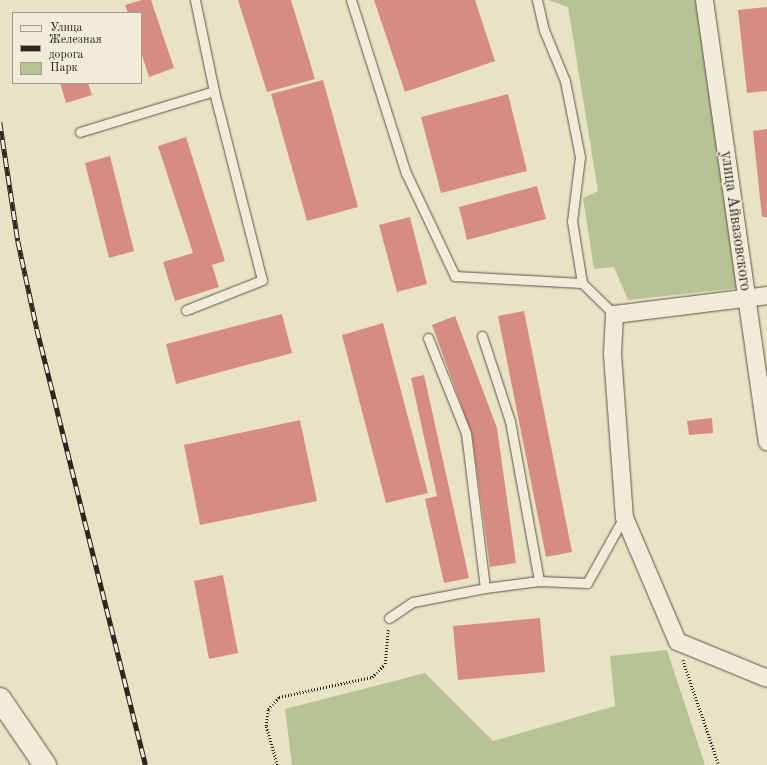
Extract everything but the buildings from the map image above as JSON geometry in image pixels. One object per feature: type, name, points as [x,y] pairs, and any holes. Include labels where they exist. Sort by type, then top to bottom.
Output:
[{"type":"main road","points":[[0,699],[45,765]]},
{"type":"street","name":"улица Айвазовского","points":[[704,0],[767,442]]},
{"type":"street","points":[[767,295],[614,314],[612,354],[624,517],[677,641],[767,678]]},
{"type":"lane","points":[[186,310],[262,280],[214,91],[195,0]]},
{"type":"lane","points":[[351,0],[406,173],[455,276],[582,283]]},
{"type":"lane","points":[[537,0],[544,30],[565,81],[580,156],[572,221],[582,283],[614,314]]},
{"type":"lane","points":[[80,132],[214,91]]},
{"type":"lane","points":[[482,336],[510,421],[539,581]]},
{"type":"lane","points":[[428,338],[466,433],[485,588]]},
{"type":"lane","points":[[389,618],[413,602],[485,588],[539,581],[587,584],[624,517]]},
{"type":"path","points":[[277,765],[266,726],[268,709],[279,697],[372,677],[384,664],[389,618]]},
{"type":"path","points":[[677,641],[719,765]]},
{"type":"green space","points":[[548,0],[700,0],[739,288],[628,300],[614,267],[594,269],[583,198],[598,191],[568,7]]},
{"type":"green space","points":[[667,650],[705,765],[292,765],[285,709],[425,673],[493,741],[615,706],[610,656]]},
{"type":"railway","points":[[0,122],[18,241],[37,329],[146,765]]}]
